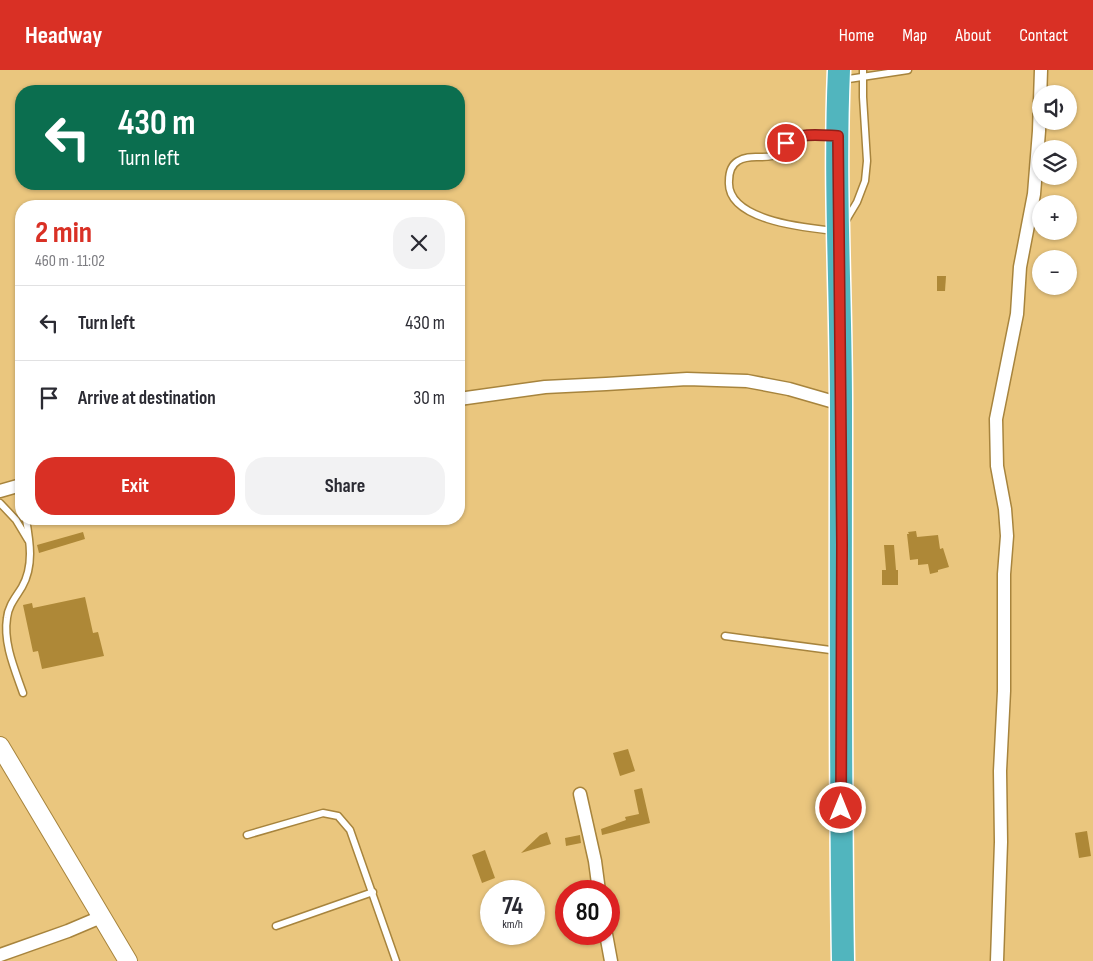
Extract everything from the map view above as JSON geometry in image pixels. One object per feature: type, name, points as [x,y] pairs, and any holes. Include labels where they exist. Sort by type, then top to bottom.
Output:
[{"type":"highway","points":[[839,75],[838,232],[841,404],[841,826],[843,961]]},
{"type":"street","points":[[997,961],[1001,842],[1000,771],[1004,691],[1006,509],[997,466],[996,419],[1017,314],[1020,266],[1034,194],[1041,70]]},
{"type":"street","points":[[465,398],[545,387],[687,378],[747,381],[789,389],[841,404]]},
{"type":"street","points":[[0,491],[15,488]]},
{"type":"street","points":[[0,746],[128,961]]},
{"type":"street","points":[[580,794],[598,880]]},
{"type":"street","points":[[0,955],[101,917]]},
{"type":"street","points":[[608,945],[611,961]]},
{"type":"lane","points":[[838,136],[809,135],[793,137],[779,152],[771,156],[748,157],[737,161],[730,171],[728,184],[732,197],[741,207],[756,215],[782,223],[838,232],[857,202],[865,181],[867,162],[863,70]]},
{"type":"lane","points":[[839,75],[863,78],[908,70]]},
{"type":"lane","points":[[0,503],[15,519]]},
{"type":"lane","points":[[19,525],[29,542]]},
{"type":"lane","points":[[23,693],[7,639],[6,617],[13,601],[23,586],[30,568],[27,525]]},
{"type":"lane","points":[[724,636],[842,651]]},
{"type":"lane","points":[[247,835],[323,813],[338,816],[350,830],[396,961]]},
{"type":"lane","points":[[276,926],[372,892]]},
{"type":"building","points":[[937,276],[946,276],[945,291],[937,291]]},
{"type":"building","points":[[916,531],[917,537],[938,535],[940,549],[943,548],[949,567],[930,574],[928,564],[918,565],[918,559],[910,560],[907,534],[909,534],[908,532]]},
{"type":"building","points":[[83,532],[85,539],[39,553],[37,545]]},
{"type":"building","points":[[884,545],[894,545],[898,585],[882,585],[882,570],[886,570]]},
{"type":"building","points":[[85,597],[93,633],[98,632],[104,656],[42,669],[38,651],[33,652],[23,605],[32,603],[33,608]]},
{"type":"building","points":[[628,749],[635,771],[620,776],[613,753]]},
{"type":"building","points":[[642,788],[650,823],[602,835],[601,829],[626,820],[625,817],[639,814],[634,790]]},
{"type":"building","points":[[1087,831],[1091,856],[1079,858],[1075,833]]},
{"type":"building","points":[[547,832],[551,844],[521,853],[540,835]]},
{"type":"building","points":[[580,835],[581,843],[566,846],[565,838]]},
{"type":"building","points":[[485,850],[495,878],[481,880],[472,855]]},
{"type":"route","points":[[786,143],[793,137],[809,135],[838,136],[842,544],[841,808]]}]
